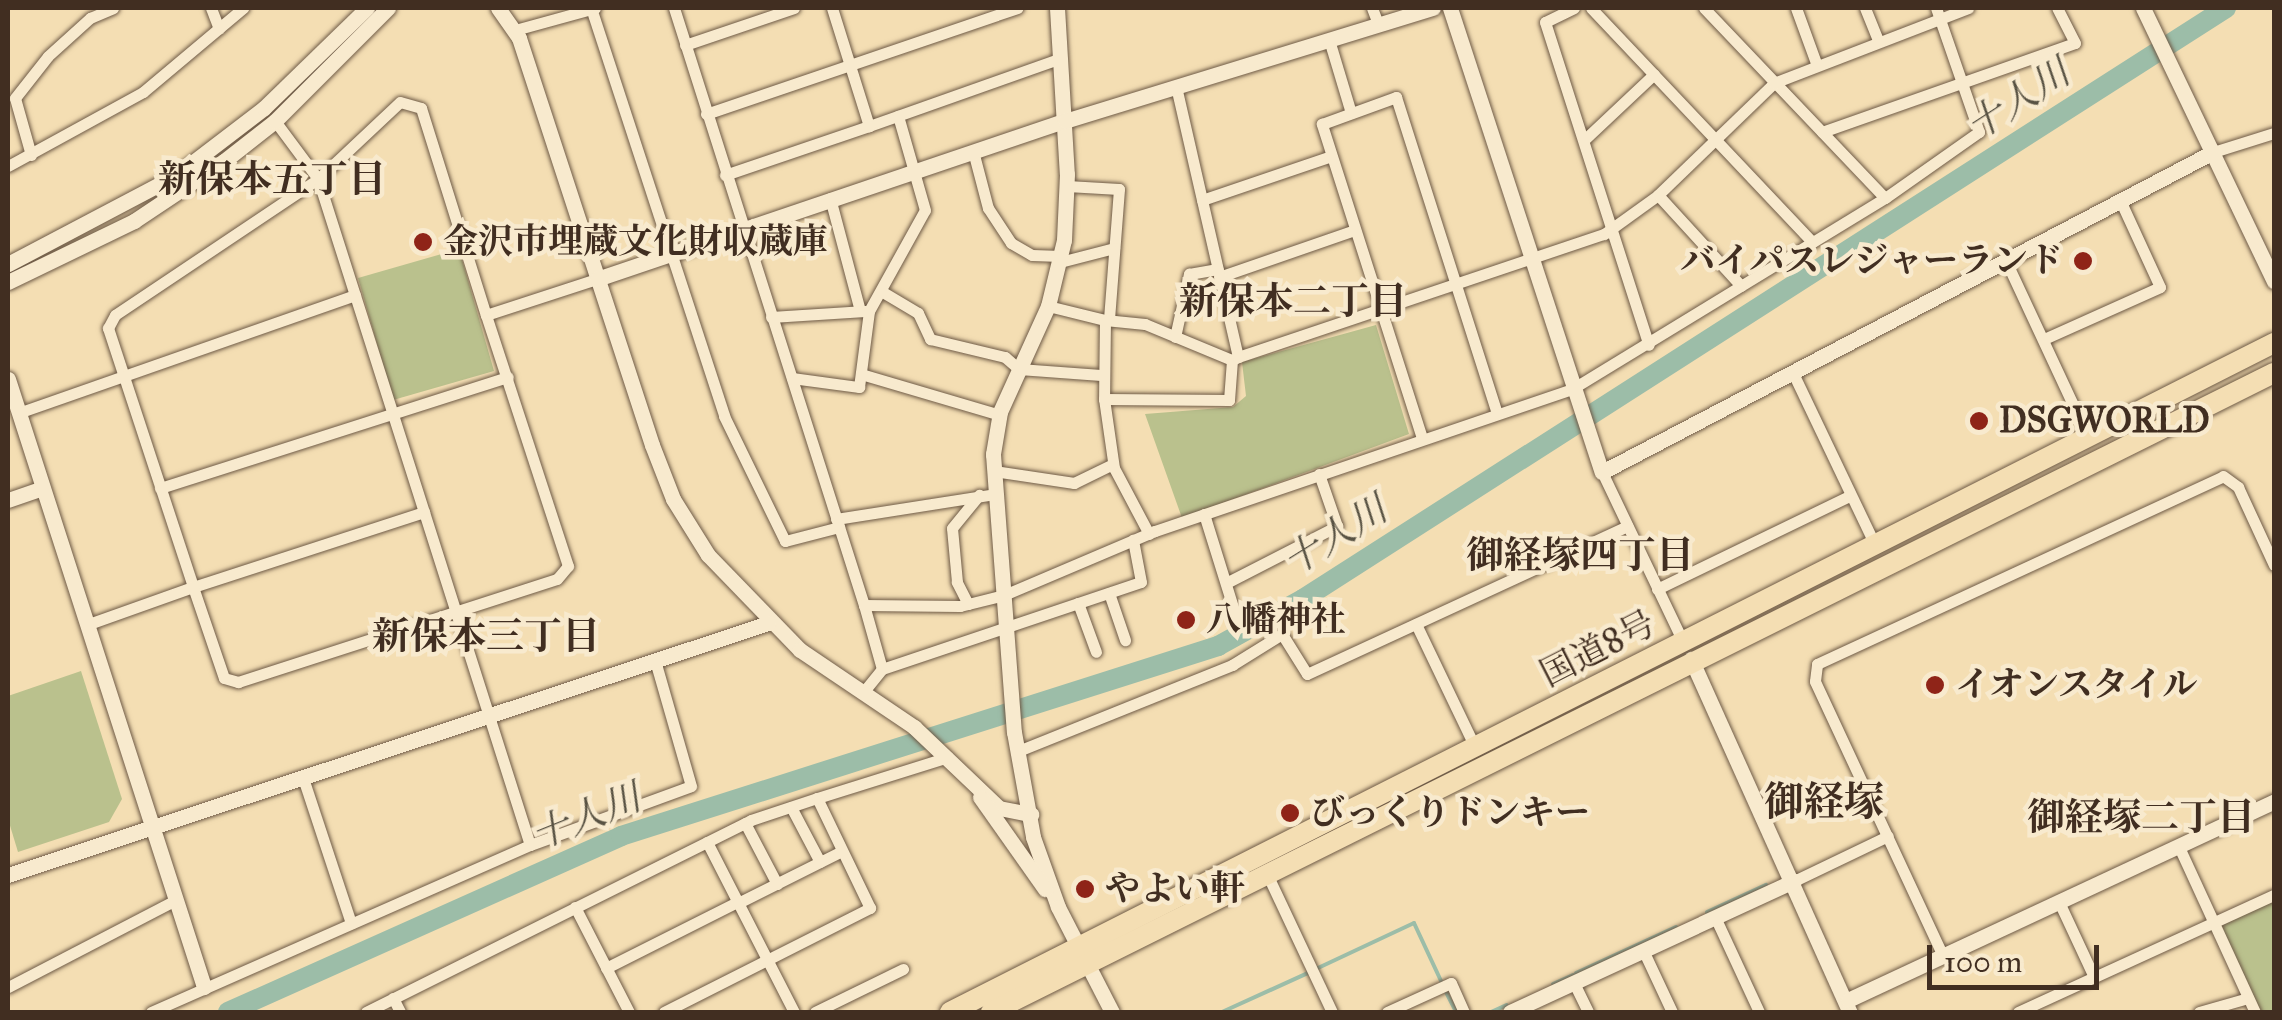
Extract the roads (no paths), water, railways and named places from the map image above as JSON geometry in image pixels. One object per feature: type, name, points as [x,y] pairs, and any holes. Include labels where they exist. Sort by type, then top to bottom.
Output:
[{"type":"highway","name":"国道8号","points":[[950,1012],[1267,874],[1687,651],[1875,546],[2274,343]]},
{"type":"highway","name":"国道8号","points":[[991,1012],[1084,955],[1474,747],[1687,651],[2274,373]]},
{"type":"street","points":[[31,155],[15,98],[48,56],[90,18],[113,8]]},
{"type":"street","points":[[212,8],[219,30]]},
{"type":"street","points":[[8,166],[144,92],[242,8]]},
{"type":"street","points":[[8,264],[175,176],[264,108],[367,8]]},
{"type":"street","points":[[8,282],[134,222],[274,122],[388,8]]},
{"type":"street","points":[[498,8],[515,30],[672,499],[708,556],[768,623],[914,726],[998,808],[1030,814]]},
{"type":"street","points":[[515,30],[592,8],[724,416],[785,541],[838,523],[988,494]]},
{"type":"street","points":[[674,8],[882,669]]},
{"type":"street","points":[[685,45],[794,8]]},
{"type":"street","points":[[832,8],[870,126]]},
{"type":"street","points":[[706,114],[1017,8]]},
{"type":"street","points":[[1057,8],[1067,186],[1060,259],[1048,306],[1000,416],[988,494],[1008,628],[1014,732],[1030,814],[1058,907]]},
{"type":"street","points":[[1372,8],[1379,26]]},
{"type":"street","points":[[486,315],[914,170],[1434,8]]},
{"type":"street","points":[[1450,8],[1602,472],[1849,1006],[1943,956],[2274,801]]},
{"type":"street","points":[[1541,8],[1650,346]]},
{"type":"street","points":[[1546,22],[1574,8]]},
{"type":"street","points":[[1591,8],[1812,242]]},
{"type":"street","points":[[1704,8],[1885,198]]},
{"type":"street","points":[[1796,8],[1816,63]]},
{"type":"street","points":[[1865,8],[1878,40]]},
{"type":"street","points":[[1048,306],[1176,336],[1235,359],[1382,312],[1613,228],[1658,195],[1774,83],[1938,12],[1968,8]]},
{"type":"street","points":[[1822,132],[2074,43],[2057,8]]},
{"type":"street","points":[[2143,8],[2274,281]]},
{"type":"street","points":[[864,606],[968,604],[1004,595],[1149,534],[1496,411],[1575,396],[1741,286],[1885,198],[1979,132],[1938,12]]},
{"type":"street","points":[[1330,43],[1351,112]]},
{"type":"street","points":[[725,175],[1061,58]]},
{"type":"street","points":[[1584,140],[1654,74]]},
{"type":"street","points":[[1104,399],[1229,400],[1235,359],[1176,86]]},
{"type":"street","points":[[1422,438],[1322,124],[1351,112],[1396,97],[1496,411]]},
{"type":"street","points":[[400,102],[421,108],[486,315],[568,566],[557,578],[457,616],[238,682],[224,678],[108,328],[115,315],[318,179],[400,102]]},
{"type":"street","points":[[865,311],[925,210],[898,116]]},
{"type":"street","points":[[274,122],[318,179],[530,846]]},
{"type":"street","points":[[1602,472],[2213,152],[2274,133]]},
{"type":"street","points":[[973,151],[988,208],[1011,243],[1032,255],[1060,259],[1114,248]]},
{"type":"street","points":[[1202,200],[1331,156]]},
{"type":"street","points":[[1067,186],[1119,189],[1101,375],[1113,464],[1149,534]]},
{"type":"street","points":[[1658,195],[1741,286]]},
{"type":"street","points":[[792,378],[859,387],[865,311],[830,198]]},
{"type":"street","points":[[2044,339],[2160,287],[2120,200]]},
{"type":"street","points":[[1176,336],[1189,274],[1219,273],[1355,230]]},
{"type":"street","points":[[2006,261],[2088,437]]},
{"type":"street","points":[[880,290],[918,313],[930,340],[1004,358],[1020,369],[1101,375]]},
{"type":"street","points":[[18,414],[355,295]]},
{"type":"street","points":[[771,318],[865,311]]},
{"type":"street","points":[[1793,373],[1875,546]]},
{"type":"street","points":[[861,374],[1000,416]]},
{"type":"street","points":[[160,488],[508,376]]},
{"type":"street","points":[[8,379],[204,988]]},
{"type":"street","points":[[994,472],[1074,482],[1113,464]]},
{"type":"street","points":[[1228,582],[1337,526],[1319,474]]},
{"type":"street","points":[[1943,956],[1815,681],[1817,664],[2223,476],[2238,487],[2274,565]]},
{"type":"street","points":[[8,500],[42,488]]},
{"type":"street","points":[[968,604],[957,582],[952,528],[988,494]]},
{"type":"street","points":[[1657,589],[1849,496]]},
{"type":"street","points":[[86,624],[424,512]]},
{"type":"street","points":[[1204,514],[1238,623]]},
{"type":"street","points":[[1018,751],[1232,665],[1282,634],[1307,674],[1627,526]]},
{"type":"street","points":[[864,691],[882,669],[1140,582],[1134,540]]},
{"type":"street","points":[[1108,593],[1125,640]]},
{"type":"street","points":[[1078,604],[1096,652]]},
{"type":"street","points":[[8,875],[656,664],[768,623]]},
{"type":"street","points":[[1416,624],[1474,747]]},
{"type":"street","points":[[150,1012],[530,846],[691,786],[656,664]]},
{"type":"street","points":[[366,1012],[745,822],[945,754]]},
{"type":"street","points":[[303,778],[351,923]]},
{"type":"street","points":[[974,785],[1058,907],[1112,1012]]},
{"type":"street","points":[[664,1012],[870,908],[817,798]]},
{"type":"street","points":[[791,806],[820,862]]},
{"type":"street","points":[[745,822],[776,884]]},
{"type":"street","points":[[1510,1012],[1888,836]]},
{"type":"street","points":[[707,842],[794,1012]]},
{"type":"street","points":[[2179,847],[2255,1012]]},
{"type":"street","points":[[606,968],[842,850]]},
{"type":"street","points":[[1267,874],[1332,1012]]},
{"type":"street","points":[[2018,1012],[2274,895]]},
{"type":"street","points":[[8,987],[176,900]]},
{"type":"street","points":[[2060,902],[2094,977]]},
{"type":"street","points":[[576,907],[629,1012]]},
{"type":"street","points":[[1715,916],[1759,1012]]},
{"type":"street","points":[[1644,950],[1672,1012]]},
{"type":"street","points":[[814,1012],[903,970]]},
{"type":"street","points":[[1386,1012],[1451,983],[1464,1012]]},
{"type":"street","points":[[1574,983],[1588,1012]]},
{"type":"street","points":[[393,998],[400,1012]]},
{"type":"street","points":[[2198,1012],[2248,998]]},
{"type":"waterway","name":"十人川","points":[[228,1012],[621,836],[1218,646],[1303,599],[2226,8]]},
{"type":"waterway","points":[[1707,912],[1766,885]]},
{"type":"waterway","points":[[1318,968],[1414,923],[1441,981]]},
{"type":"waterway","points":[[1576,973],[1676,927]]},
{"type":"waterway","points":[[1222,1012],[1308,973]]},
{"type":"waterway","points":[[1553,984],[1573,975]]},
{"type":"waterway","points":[[1446,992],[1456,1012]]},
{"type":"waterway","points":[[1491,1012],[1507,1005]]},
{"type":"place","name":"金沢市埋蔵文化財収蔵庫","points":[[423,242]]},
{"type":"place","name":"バイパスレジャーランド","points":[[2083,261]]},
{"type":"place","name":"DSGWORLD","points":[[1979,421]]},
{"type":"place","name":"八幡神社","points":[[1186,620]]},
{"type":"place","name":"イオンスタイル","points":[[1935,685]]},
{"type":"place","name":"びっくりドンキー","points":[[1290,813]]},
{"type":"place","name":"やよい軒","points":[[1085,889]]},
{"type":"district","name":"新保本五丁目","points":[[272,180]]},
{"type":"district","name":"新保本二丁目","points":[[1293,302]]},
{"type":"district","name":"御経塚四丁目","points":[[1580,556]]},
{"type":"district","name":"新保本三丁目","points":[[486,637]]},
{"type":"district","name":"御経塚","points":[[1824,802]]},
{"type":"district","name":"御経塚二丁目","points":[[2141,818]]}]
